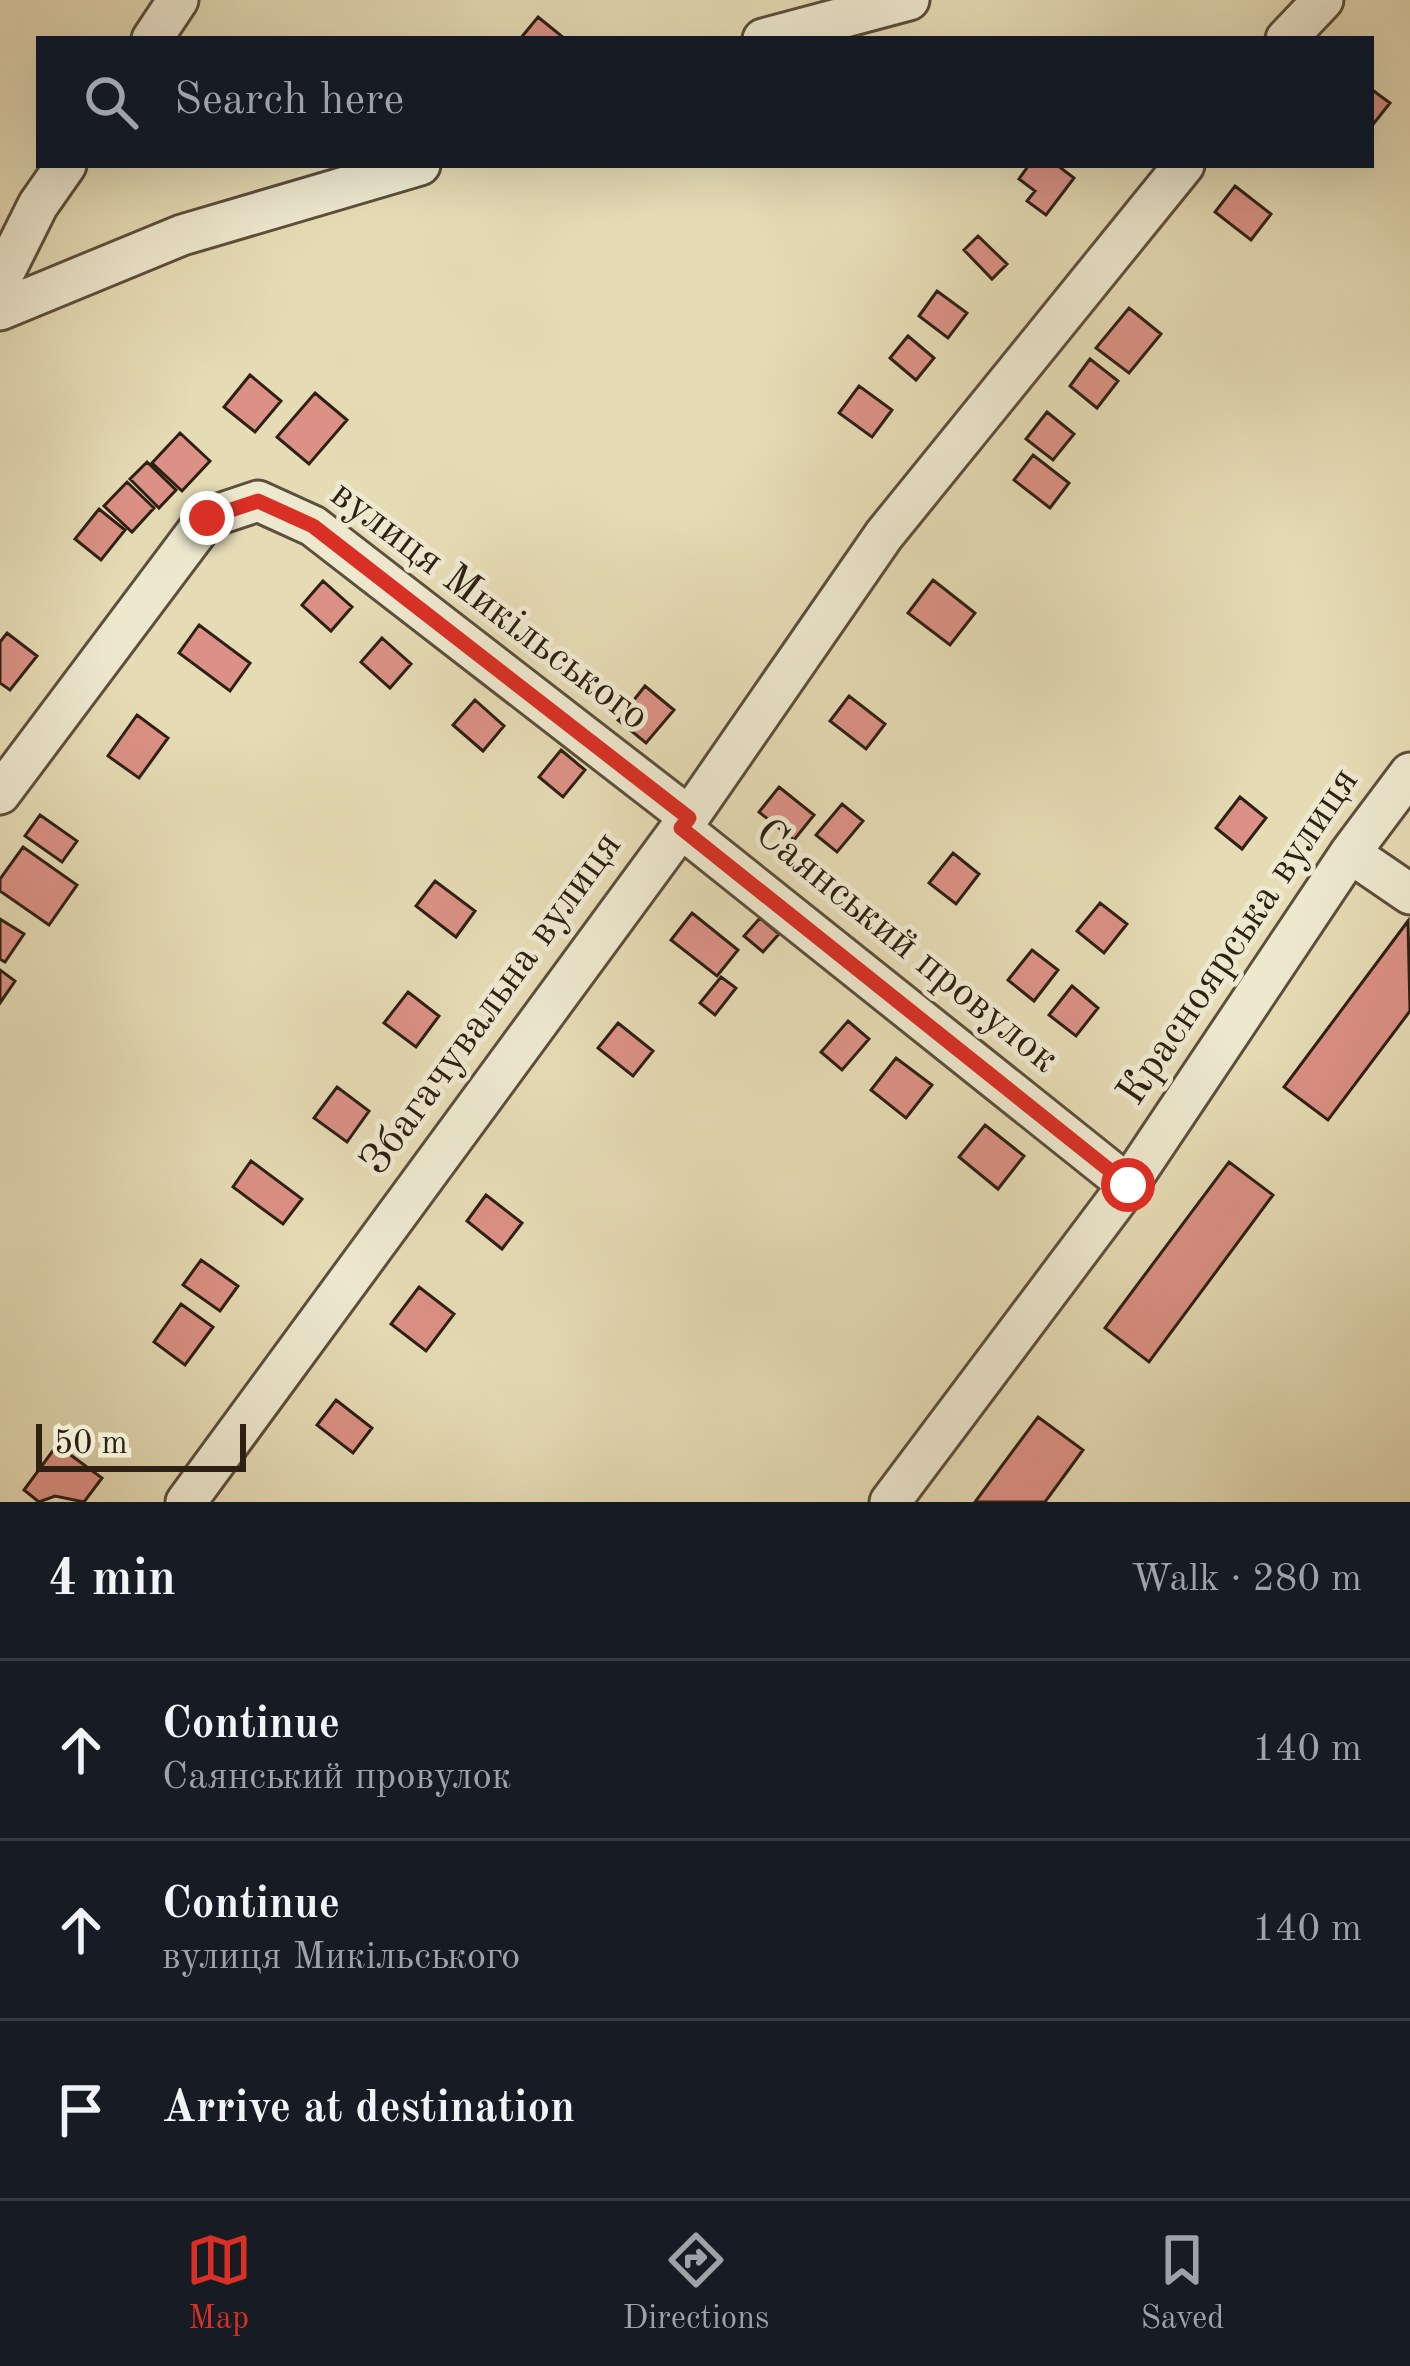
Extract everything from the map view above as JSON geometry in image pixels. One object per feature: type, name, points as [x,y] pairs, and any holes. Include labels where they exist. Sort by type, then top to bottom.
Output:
[{"type":"street","points":[[154,36],[178,0]]},
{"type":"street","points":[[774,36],[909,0]]},
{"type":"street","points":[[1289,36],[1323,0]]},
{"type":"street","points":[[0,281],[38,205],[64,168]]},
{"type":"street","points":[[0,310],[182,235],[410,168]]},
{"type":"street","name":"Збагачувальна вулиця","points":[[186,1502],[685,823],[884,536],[1182,168]]},
{"type":"street","name":"вулиця Микільського","points":[[0,794],[207,518],[258,501],[313,526],[685,823]]},
{"type":"street","name":"Красноярська вулиця","points":[[890,1502],[1128,1185],[1350,853],[1410,772]]},
{"type":"street","name":"Саянський провулок","points":[[685,823],[1128,1185]]},
{"type":"street","points":[[1350,853],[1410,894]]},
{"type":"building","points":[[538,17],[562,36],[522,36]]},
{"type":"building","points":[[1374,91],[1390,103],[1374,123]]},
{"type":"building","points":[[1027,168],[1061,168],[1074,178],[1046,215],[1027,201],[1035,191],[1019,179]]},
{"type":"building","points":[[1235,186],[1271,214],[1251,240],[1215,212]]},
{"type":"building","points":[[978,236],[1007,264],[992,279],[964,250]]},
{"type":"building","points":[[937,291],[967,313],[948,338],[919,316]]},
{"type":"building","points":[[1129,308],[1161,334],[1129,373],[1096,348]]},
{"type":"building","points":[[908,336],[934,358],[916,380],[890,358]]},
{"type":"building","points":[[1090,359],[1118,381],[1097,408],[1070,386]]},
{"type":"building","points":[[250,375],[281,401],[255,432],[224,407]]},
{"type":"building","points":[[859,386],[892,410],[872,437],[839,413]]},
{"type":"building","points":[[315,393],[347,420],[309,464],[277,437]]},
{"type":"building","points":[[1047,412],[1074,434],[1053,460],[1026,439]]},
{"type":"building","points":[[180,433],[210,461],[182,491],[152,463]]},
{"type":"building","points":[[1033,455],[1069,483],[1050,508],[1014,480]]},
{"type":"building","points":[[147,462],[176,490],[159,508],[130,479]]},
{"type":"building","points":[[127,482],[154,508],[132,532],[104,506]]},
{"type":"building","points":[[99,509],[125,530],[101,560],[75,539]]},
{"type":"building","points":[[933,580],[975,613],[950,645],[908,613]]},
{"type":"building","points":[[323,581],[352,607],[331,631],[302,605]]},
{"type":"building","points":[[199,625],[250,663],[230,691],[179,653]]},
{"type":"building","points":[[7,633],[37,656],[10,690],[0,683],[0,642]]},
{"type":"building","points":[[382,638],[411,664],[390,688],[361,662]]},
{"type":"building","points":[[645,686],[674,710],[646,743],[618,720]]},
{"type":"building","points":[[849,696],[885,724],[866,749],[830,721]]},
{"type":"building","points":[[475,700],[504,726],[483,751],[453,725]]},
{"type":"building","points":[[137,715],[168,738],[139,778],[108,756]]},
{"type":"building","points":[[561,750],[585,770],[563,797],[539,777]]},
{"type":"building","points":[[779,787],[814,815],[794,840],[759,812]]},
{"type":"building","points":[[1240,797],[1266,818],[1242,849],[1216,828]]},
{"type":"building","points":[[842,804],[863,821],[837,852],[816,835]]},
{"type":"building","points":[[40,815],[77,841],[62,862],[25,836]]},
{"type":"building","points":[[23,847],[77,885],[49,925],[0,891],[0,879]]},
{"type":"building","points":[[953,853],[979,874],[956,904],[929,883]]},
{"type":"building","points":[[435,881],[475,911],[456,937],[416,906]]},
{"type":"building","points":[[1100,903],[1127,924],[1104,953],[1077,931]]},
{"type":"building","points":[[692,913],[738,950],[717,976],[671,940]]},
{"type":"building","points":[[760,918],[779,934],[763,952],[744,936]]},
{"type":"building","points":[[0,919],[24,934],[5,962],[0,959]]},
{"type":"building","points":[[1408,921],[1410,1011],[1328,1120],[1284,1087]]},
{"type":"building","points":[[1032,950],[1058,970],[1034,1001],[1008,980]]},
{"type":"building","points":[[0,970],[15,981],[0,1003]]},
{"type":"building","points":[[721,977],[736,988],[715,1015],[700,1003]]},
{"type":"building","points":[[1072,986],[1098,1008],[1076,1036],[1049,1015]]},
{"type":"building","points":[[408,992],[439,1016],[416,1047],[384,1023]]},
{"type":"building","points":[[848,1021],[869,1039],[842,1070],[821,1052]]},
{"type":"building","points":[[618,1023],[653,1051],[633,1076],[598,1048]]},
{"type":"building","points":[[896,1058],[932,1085],[906,1118],[871,1090]]},
{"type":"building","points":[[337,1087],[369,1111],[347,1142],[314,1118]]},
{"type":"building","points":[[985,1125],[1024,1156],[998,1189],[959,1157]]},
{"type":"building","points":[[251,1161],[302,1199],[283,1224],[233,1187]]},
{"type":"building","points":[[1229,1162],[1273,1195],[1149,1362],[1105,1328]]},
{"type":"building","points":[[486,1195],[522,1223],[502,1249],[467,1221]]},
{"type":"building","points":[[201,1260],[238,1286],[220,1311],[183,1285]]},
{"type":"building","points":[[419,1287],[454,1314],[426,1351],[391,1324]]},
{"type":"building","points":[[181,1304],[213,1327],[185,1365],[154,1342]]},
{"type":"building","points":[[336,1400],[372,1428],[353,1453],[317,1425]]},
{"type":"building","points":[[1038,1417],[1083,1450],[1045,1502],[975,1502]]},
{"type":"building","points":[[57,1445],[102,1478],[84,1502],[55,1496],[39,1502],[24,1490]]},
{"type":"route","points":[[207,518],[258,501],[313,526],[689,818],[681,828],[1128,1185]]}]
